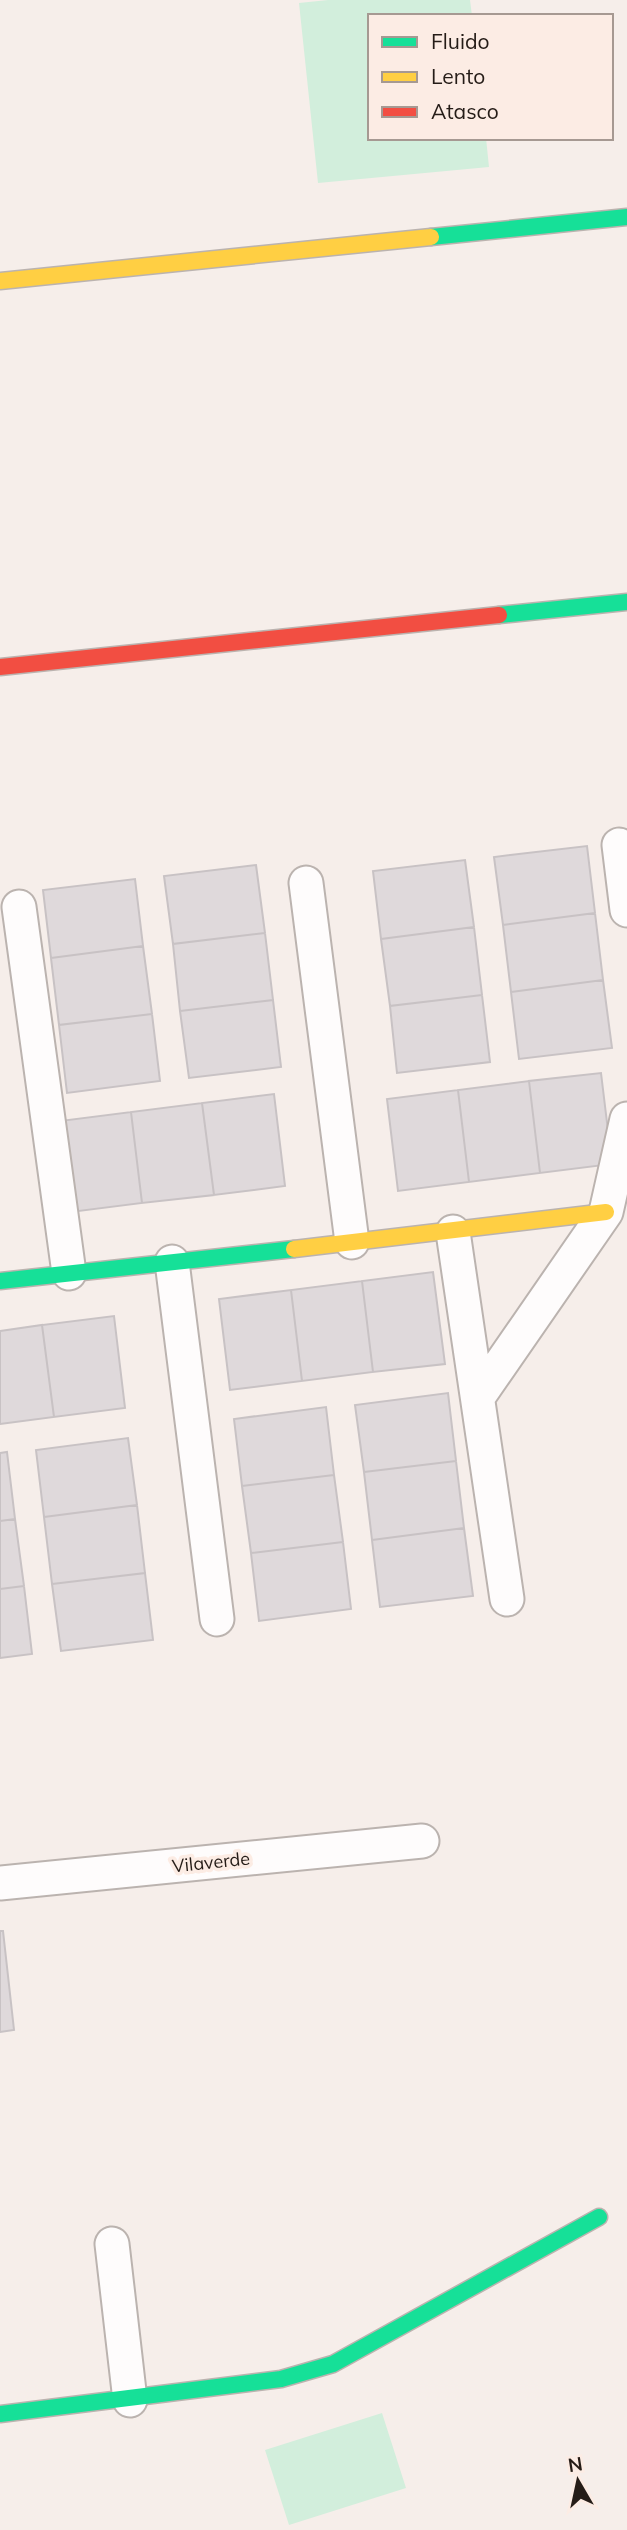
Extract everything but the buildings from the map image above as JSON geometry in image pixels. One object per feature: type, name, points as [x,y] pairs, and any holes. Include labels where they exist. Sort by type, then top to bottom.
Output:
[{"type":"street","points":[[0,281],[627,217]]},
{"type":"street","points":[[0,667],[627,602]]},
{"type":"street","points":[[619,845],[627,909]]},
{"type":"street","points":[[306,883],[352,1242]]},
{"type":"street","points":[[19,907],[69,1273]]},
{"type":"street","points":[[478,1397],[606,1212],[627,1119]]},
{"type":"street","points":[[0,1281],[453,1232],[606,1212]]},
{"type":"street","points":[[453,1232],[507,1599]]},
{"type":"street","points":[[172,1262],[218,1619]]},
{"type":"street","name":"Vilaverde","points":[[0,1884],[422,1841]]},
{"type":"street","points":[[0,2414],[130,2400],[281,2379],[333,2364],[599,2217]]},
{"type":"street","points":[[112,2244],[130,2400]]},
{"type":"green space","points":[[328,0],[470,0],[472,14],[368,14],[368,140],[486,140],[489,167],[318,183],[299,3]]},
{"type":"green space","points":[[382,2413],[406,2488],[289,2525],[265,2450]]},
{"type":"traffic: fast","points":[[431,237],[627,217]]},
{"type":"traffic: fast","points":[[499,615],[627,602]]},
{"type":"traffic: fast","points":[[0,1281],[294,1249]]},
{"type":"traffic: fast","points":[[0,2414],[281,2379],[333,2364],[599,2217]]},
{"type":"traffic: slow","points":[[0,281],[431,237]]},
{"type":"traffic: slow","points":[[294,1249],[606,1212]]},
{"type":"traffic: jam","points":[[0,667],[499,615]]}]
